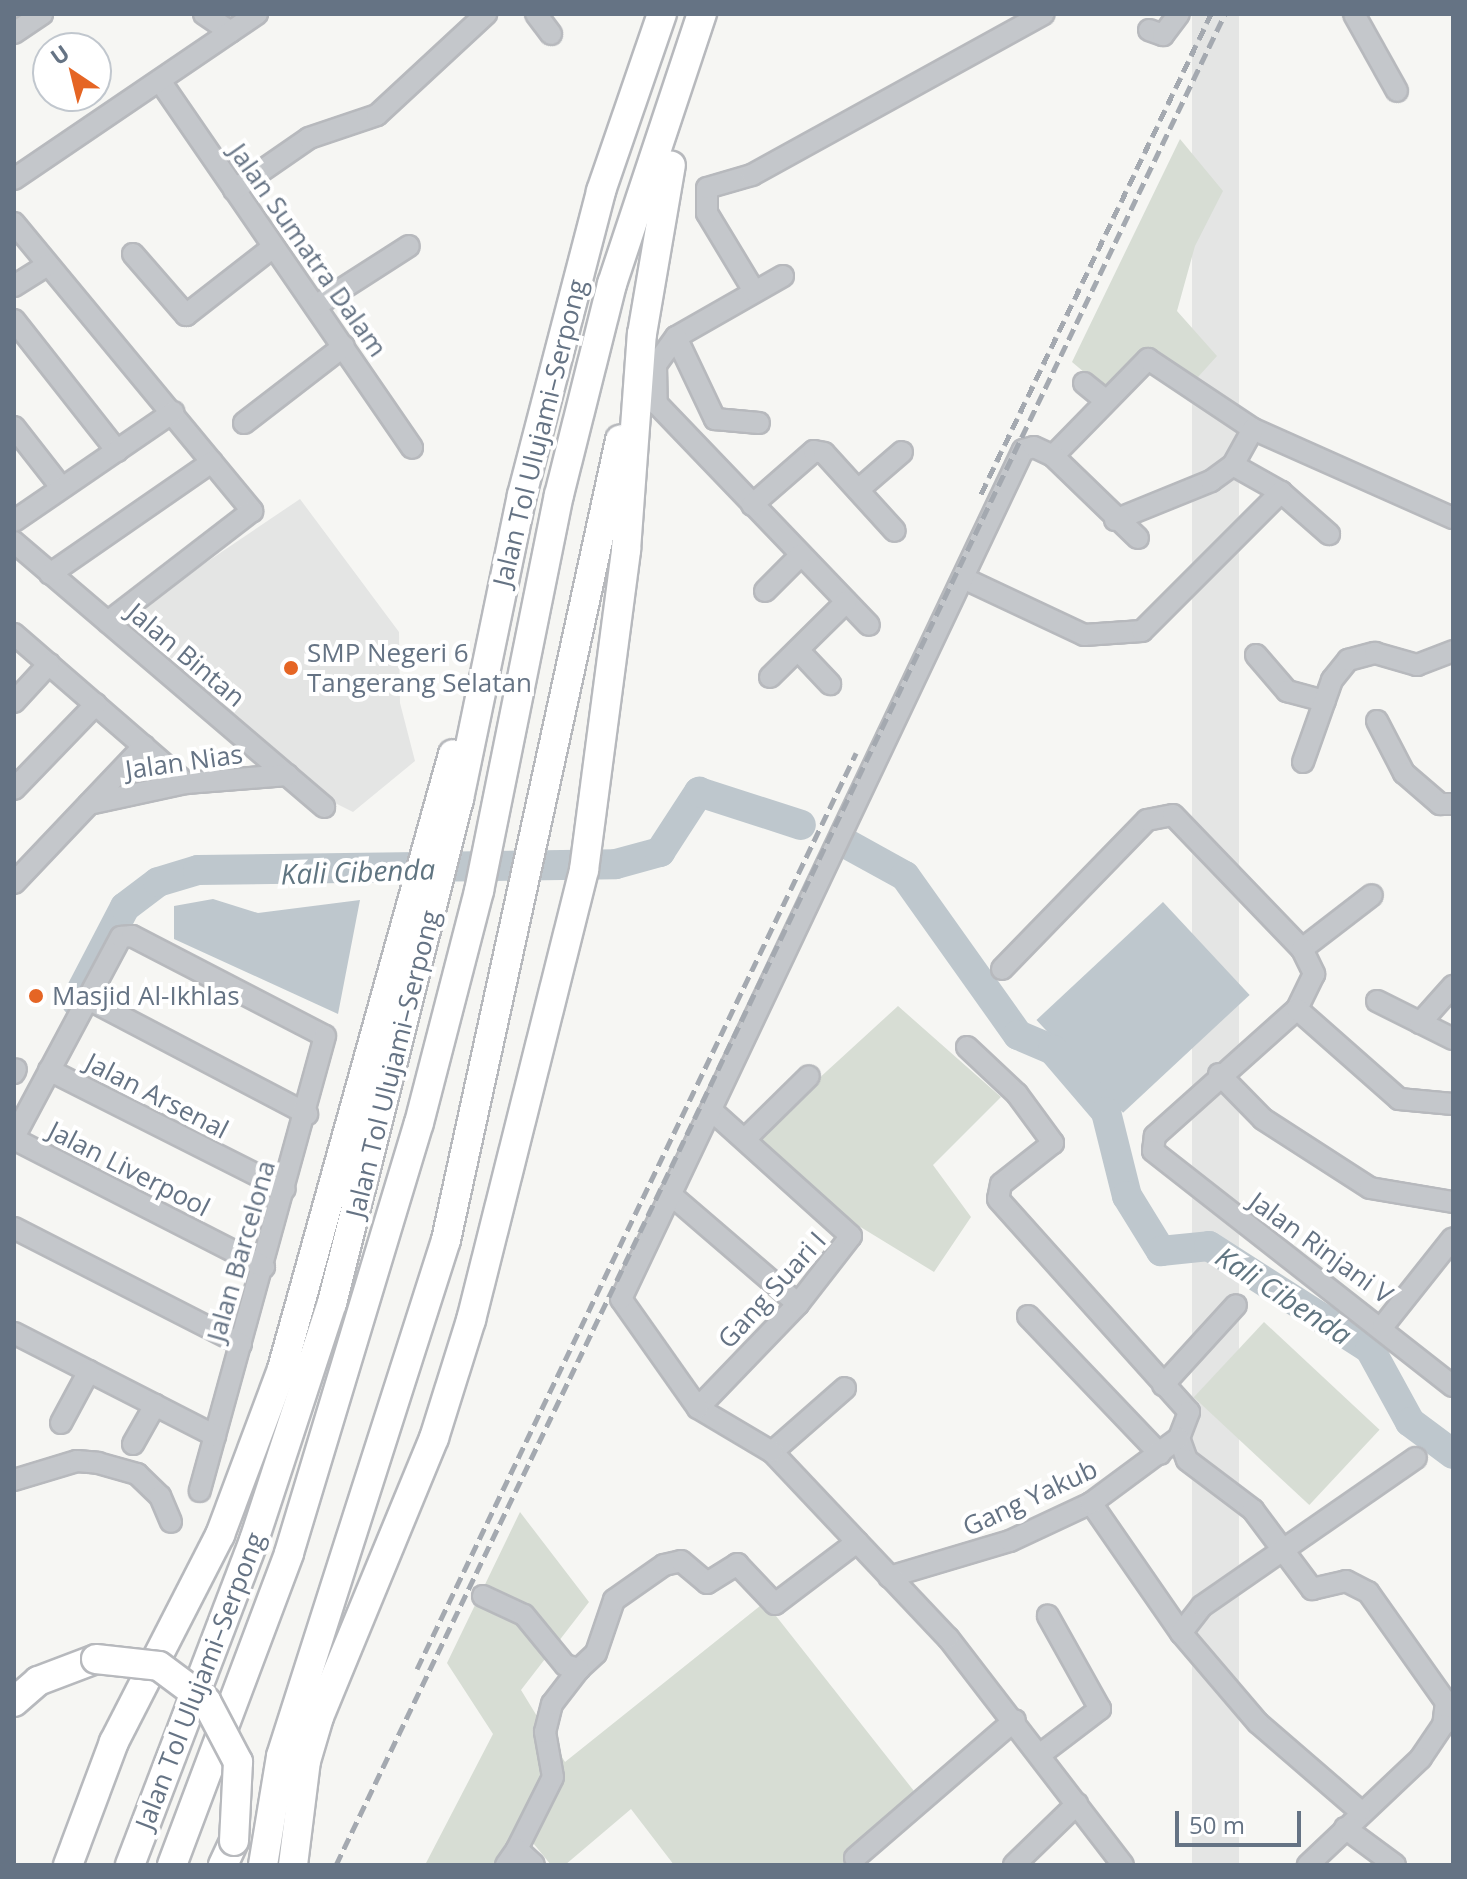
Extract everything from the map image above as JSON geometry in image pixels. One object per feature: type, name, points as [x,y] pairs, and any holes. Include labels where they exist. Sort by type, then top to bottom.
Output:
[{"type":"highway","name":"Jalan Tol Ulujami–Serpong","points":[[130,1865],[254,1540],[332,1303],[435,895],[449,798],[601,191],[662,14]]},
{"type":"highway","name":"Jalan Tol Ulujami–Serpong","points":[[172,1865],[298,1523],[398,1196],[479,891],[559,495],[612,284],[702,14]]},
{"type":"highway","points":[[293,1865],[306,1761],[319,1717],[434,1438],[584,870],[600,760],[642,334],[661,198],[720,14]]},
{"type":"highway","points":[[263,1865],[281,1756],[446,1240],[554,753],[642,334]]},
{"type":"highway","points":[[68,1865],[114,1742],[220,1535],[282,1369],[404,928],[449,798]]},
{"type":"highway","points":[[14,1702],[38,1681],[96,1659],[126,1657],[159,1666],[206,1701],[238,1762],[228,1853]]},
{"type":"highway","points":[[78,1865],[94,1800]]},
{"type":"street","points":[[14,33],[42,14]]},
{"type":"street","points":[[204,14],[231,32]]},
{"type":"street","points":[[14,179],[257,14]]},
{"type":"street","points":[[234,190],[309,138],[377,115],[486,14]]},
{"type":"street","points":[[536,14],[551,34]]},
{"type":"street","points":[[754,291],[707,213],[707,188],[752,175],[1044,14]]},
{"type":"street","points":[[1149,30],[1163,35],[1179,14]]},
{"type":"street","points":[[1354,14],[1397,91]]},
{"type":"street","name":"Jalan Sumatra Dalam","points":[[160,81],[273,247],[317,305],[412,448]]},
{"type":"street","points":[[14,223],[247,501],[249,517],[108,622]]},
{"type":"street","points":[[317,305],[409,246]]},
{"type":"street","points":[[133,254],[186,315],[273,247]]},
{"type":"street","points":[[14,286],[48,265]]},
{"type":"street","points":[[783,276],[676,337],[656,365],[657,404],[869,625]]},
{"type":"street","points":[[14,320],[117,451]]},
{"type":"street","points":[[676,337],[715,419],[759,423]]},
{"type":"street","points":[[244,423],[344,346]]},
{"type":"street","points":[[1053,456],[1148,359],[1253,429],[1453,518]]},
{"type":"street","points":[[1084,383],[1106,401]]},
{"type":"street","points":[[14,521],[173,412]]},
{"type":"street","points":[[14,427],[61,487]]},
{"type":"street","points":[[1115,520],[1200,488],[1233,465],[1253,429]]},
{"type":"street","points":[[1123,1865],[1042,1753],[889,1577],[772,1452],[698,1408],[621,1299],[1023,450],[1034,447],[1053,456],[1096,492],[1115,520],[1138,538]]},
{"type":"street","points":[[752,505],[814,451],[858,490],[895,531]]},
{"type":"street","points":[[858,490],[902,452]]},
{"type":"street","points":[[50,574],[212,462]]},
{"type":"street","points":[[1233,465],[1281,492],[1329,534]]},
{"type":"street","points":[[963,578],[1084,635],[1142,631],[1281,492]]},
{"type":"street","name":"Jalan Bintan","points":[[14,542],[324,807]]},
{"type":"street","points":[[765,591],[801,555]]},
{"type":"street","points":[[770,677],[846,602]]},
{"type":"street","points":[[14,634],[186,783]]},
{"type":"street","points":[[798,650],[830,684]]},
{"type":"street","points":[[1303,762],[1337,670],[1356,655],[1417,665],[1453,651]]},
{"type":"street","points":[[1256,655],[1287,691],[1325,701]]},
{"type":"street","points":[[14,702],[49,664]]},
{"type":"street","points":[[14,789],[96,704]]},
{"type":"street","points":[[1377,721],[1404,773],[1440,804],[1453,804]]},
{"type":"street","points":[[14,883],[144,746]]},
{"type":"street","name":"Jalan Nias","points":[[89,804],[186,783],[288,775]]},
{"type":"street","points":[[1002,969],[1147,820],[1168,812],[1302,949],[1314,974],[1297,1009],[1219,1074],[1263,1119],[1370,1188],[1453,1202]]},
{"type":"street","points":[[1302,949],[1372,895]]},
{"type":"street","name":"Jalan Barcelona","points":[[86,998],[113,945],[132,936],[317,1028],[326,1041],[200,1491]]},
{"type":"street","points":[[1420,1023],[1453,986]]},
{"type":"street","points":[[14,1138],[86,998],[307,1114]]},
{"type":"street","points":[[1377,1001],[1453,1039]]},
{"type":"street","points":[[1297,1009],[1399,1099],[1453,1104]]},
{"type":"street","points":[[967,1047],[1017,1094],[1053,1143],[1001,1184],[998,1199],[1189,1412],[1179,1438],[1187,1460],[1253,1510],[1312,1589],[1346,1581],[1368,1592],[1446,1702],[1437,1738],[1308,1865]]},
{"type":"street","name":"Jalan Arsenal","points":[[49,1070],[285,1189]]},
{"type":"street","name":"Jalan Rinjani V","points":[[1219,1074],[1155,1136],[1155,1156],[1383,1326],[1453,1386]]},
{"type":"street","points":[[746,1138],[809,1076]]},
{"type":"street","name":"Gang Suari I","points":[[698,1408],[798,1304],[851,1236],[746,1138],[712,1111]]},
{"type":"street","name":"Jalan Liverpool","points":[[14,1138],[264,1267]]},
{"type":"street","points":[[670,1194],[798,1304]]},
{"type":"street","points":[[14,1228],[241,1344]]},
{"type":"street","points":[[1383,1326],[1453,1238]]},
{"type":"street","points":[[1163,1385],[1236,1305]]},
{"type":"street","points":[[1028,1316],[1160,1454]]},
{"type":"street","points":[[16,1339],[89,1371],[215,1436]]},
{"type":"street","points":[[61,1423],[89,1371]]},
{"type":"street","points":[[772,1452],[845,1388]]},
{"type":"street","points":[[133,1444],[155,1405]]},
{"type":"street","name":"Gang Yakub","points":[[889,1577],[997,1546],[1091,1503],[1179,1438]]},
{"type":"street","points":[[1181,1633],[1202,1606],[1416,1458]]},
{"type":"street","points":[[14,1480],[77,1461],[98,1463],[137,1474],[160,1496],[171,1522]]},
{"type":"street","points":[[1091,1503],[1181,1633],[1258,1723],[1360,1811]]},
{"type":"street","points":[[534,1865],[511,1857],[553,1777],[545,1732],[552,1704],[585,1665],[614,1600],[664,1565],[681,1561],[707,1583],[737,1564],[775,1604],[857,1542]]},
{"type":"street","points":[[483,1596],[527,1617],[565,1665],[585,1665]]},
{"type":"street","points":[[1042,1753],[1100,1709],[1048,1616]]},
{"type":"street","points":[[855,1858],[1015,1720]]},
{"type":"street","points":[[1014,1865],[1077,1804]]},
{"type":"street","points":[[1345,1828],[1395,1865]]},
{"type":"shaded area","points":[[1192,14],[1239,14],[1239,1865],[1192,1865]]},
{"type":"shaded area","points":[[1180,139],[1223,191],[1195,246],[1177,311],[1217,356],[1189,387],[1147,354],[1110,394],[1072,362]]},
{"type":"shaded area","name":"SMP Negeri 6 Tangerang Selatan","points":[[300,499],[399,632],[400,703],[415,761],[353,812],[297,784],[268,744],[125,617]]},
{"type":"shaded area","points":[[213,899],[258,913],[360,900],[338,1014],[174,939],[174,906]]},
{"type":"shaded area","points":[[1163,902],[1250,995],[1123,1113],[1036,1020]]},
{"type":"shaded area","points":[[898,1006],[1001,1097],[933,1165],[971,1217],[934,1272],[854,1223],[756,1136]]},
{"type":"shaded area","points":[[1264,1322],[1380,1430],[1309,1505],[1194,1397]]},
{"type":"shaded area","points":[[520,1512],[589,1602],[521,1690],[565,1762],[765,1602],[925,1805],[856,1865],[674,1865],[631,1809],[565,1865],[551,1865],[520,1827],[493,1865],[425,1865],[493,1734],[447,1663]]},
{"type":"waterway","name":"Kali Cibenda","points":[[76,1001],[125,907],[158,882],[198,870],[616,864],[660,852],[699,792],[801,825]]},
{"type":"waterway","name":"Kali Cibenda","points":[[847,844],[905,876],[1018,1035],[1053,1050],[1106,1112],[1127,1196],[1161,1251],[1209,1246],[1370,1349],[1410,1422],[1453,1454]]},
{"type":"railway","points":[[981,494],[1211,14]]},
{"type":"railway","points":[[336,1865],[1225,14]]},
{"type":"railway","points":[[417,1669],[856,753]]},
{"type":"place","name":"SMP Negeri 6 Tangerang Selatan","points":[[291,668]]},
{"type":"place","name":"Masjid Al-Ikhlas","points":[[36,996]]}]
